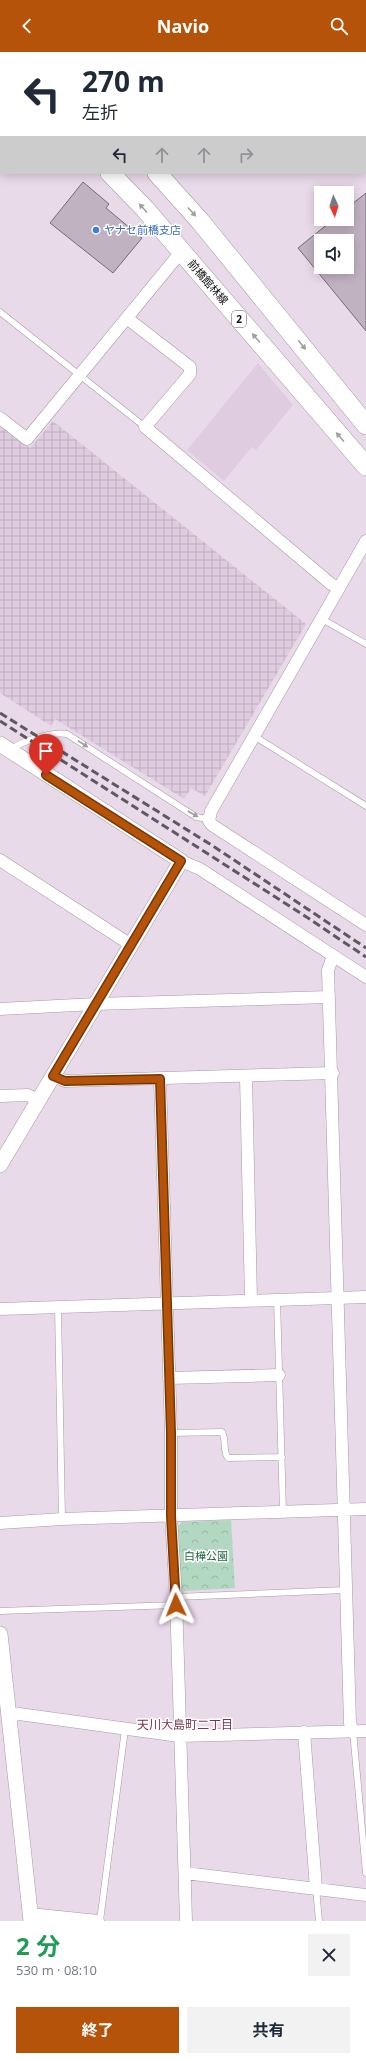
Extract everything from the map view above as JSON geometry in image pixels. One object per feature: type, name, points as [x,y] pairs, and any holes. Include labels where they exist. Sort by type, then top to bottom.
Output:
[{"type":"main road","name":"前橋館林線","points":[[111,174],[181,252],[366,466]]},
{"type":"main road","points":[[158,174],[205,227],[366,425]]},
{"type":"street","points":[[0,418],[27,439],[128,318],[174,258],[181,252]]},
{"type":"street","points":[[128,318],[190,367],[190,374],[145,428],[331,584],[339,588]]},
{"type":"street","points":[[364,546],[210,811],[209,819],[212,825],[366,925]]},
{"type":"street","points":[[4,747],[181,861],[200,869],[366,977]]},
{"type":"street","points":[[0,860],[131,945]]},
{"type":"street","points":[[0,1165],[181,861]]},
{"type":"street","points":[[333,956],[328,970],[345,1590],[350,1723],[353,1731]]},
{"type":"street","points":[[0,1009],[95,1004],[329,997]]},
{"type":"street","points":[[53,1076],[65,1081],[246,1077],[332,1073]]},
{"type":"street","points":[[246,1077],[252,1300]]},
{"type":"street","points":[[160,1079],[171,1433],[171,1516],[176,1601],[179,1736],[186,1921]]},
{"type":"street","points":[[0,1096],[28,1095],[38,1100]]},
{"type":"street","points":[[0,1309],[366,1297]]},
{"type":"street","points":[[169,1378],[279,1375]]},
{"type":"street","points":[[0,1523],[62,1519],[366,1509]]},
{"type":"street","points":[[0,1634],[10,1716],[30,1918],[99,1921]]},
{"type":"street","points":[[10,1716],[19,1714],[179,1736],[366,1731]]},
{"type":"street","points":[[304,1732],[316,1888]]},
{"type":"street","points":[[185,1873],[366,1894]]},
{"type":"lane","points":[[0,312],[145,428]]},
{"type":"lane","points":[[322,619],[366,644]]},
{"type":"lane","points":[[4,747],[19,745],[58,732],[67,734],[196,817],[209,819]]},
{"type":"lane","points":[[254,736],[366,806]]},
{"type":"lane","points":[[277,1299],[283,1512]]},
{"type":"lane","points":[[58,1307],[62,1519]]},
{"type":"lane","points":[[171,1433],[222,1432],[224,1438],[224,1452],[228,1458],[282,1457]]},
{"type":"lane","points":[[0,1611],[345,1590]]},
{"type":"lane","points":[[99,1921],[125,1729]]},
{"type":"lane","points":[[353,1731],[366,1873]]},
{"type":"lane","points":[[316,1888],[319,1921]]},
{"type":"shaded area","points":[[258,363],[293,405],[256,450],[252,447],[224,481],[187,450]]},
{"type":"shaded area","points":[[53,421],[306,624],[205,796],[191,788],[184,799],[55,719],[51,726],[0,693],[0,427],[30,448]]},
{"type":"green space","name":"白樺公園","points":[[231,1520],[235,1588],[184,1591],[180,1586],[178,1526],[182,1522]]},
{"type":"building","name":"ヤナセ前橋支店","points":[[83,182],[109,204],[106,208],[142,238],[113,273],[50,223]]},
{"type":"building","points":[[366,193],[366,331],[319,274],[354,274],[354,234],[315,234],[325,226],[354,226],[354,202]]},
{"type":"building","points":[[314,235],[314,268],[298,248]]},
{"type":"railway","points":[[0,713],[213,846],[366,948]]},
{"type":"railway","points":[[0,721],[302,914],[366,957]]},
{"type":"place","name":"ヤナセ前橋支店","points":[[96,230]]},
{"type":"district","name":"天川大島町二丁目","points":[[185,1725]]},
{"type":"route","points":[[46,775],[181,861],[53,1076],[59,1080],[65,1081],[160,1079],[171,1433],[171,1516],[176,1605]]}]
